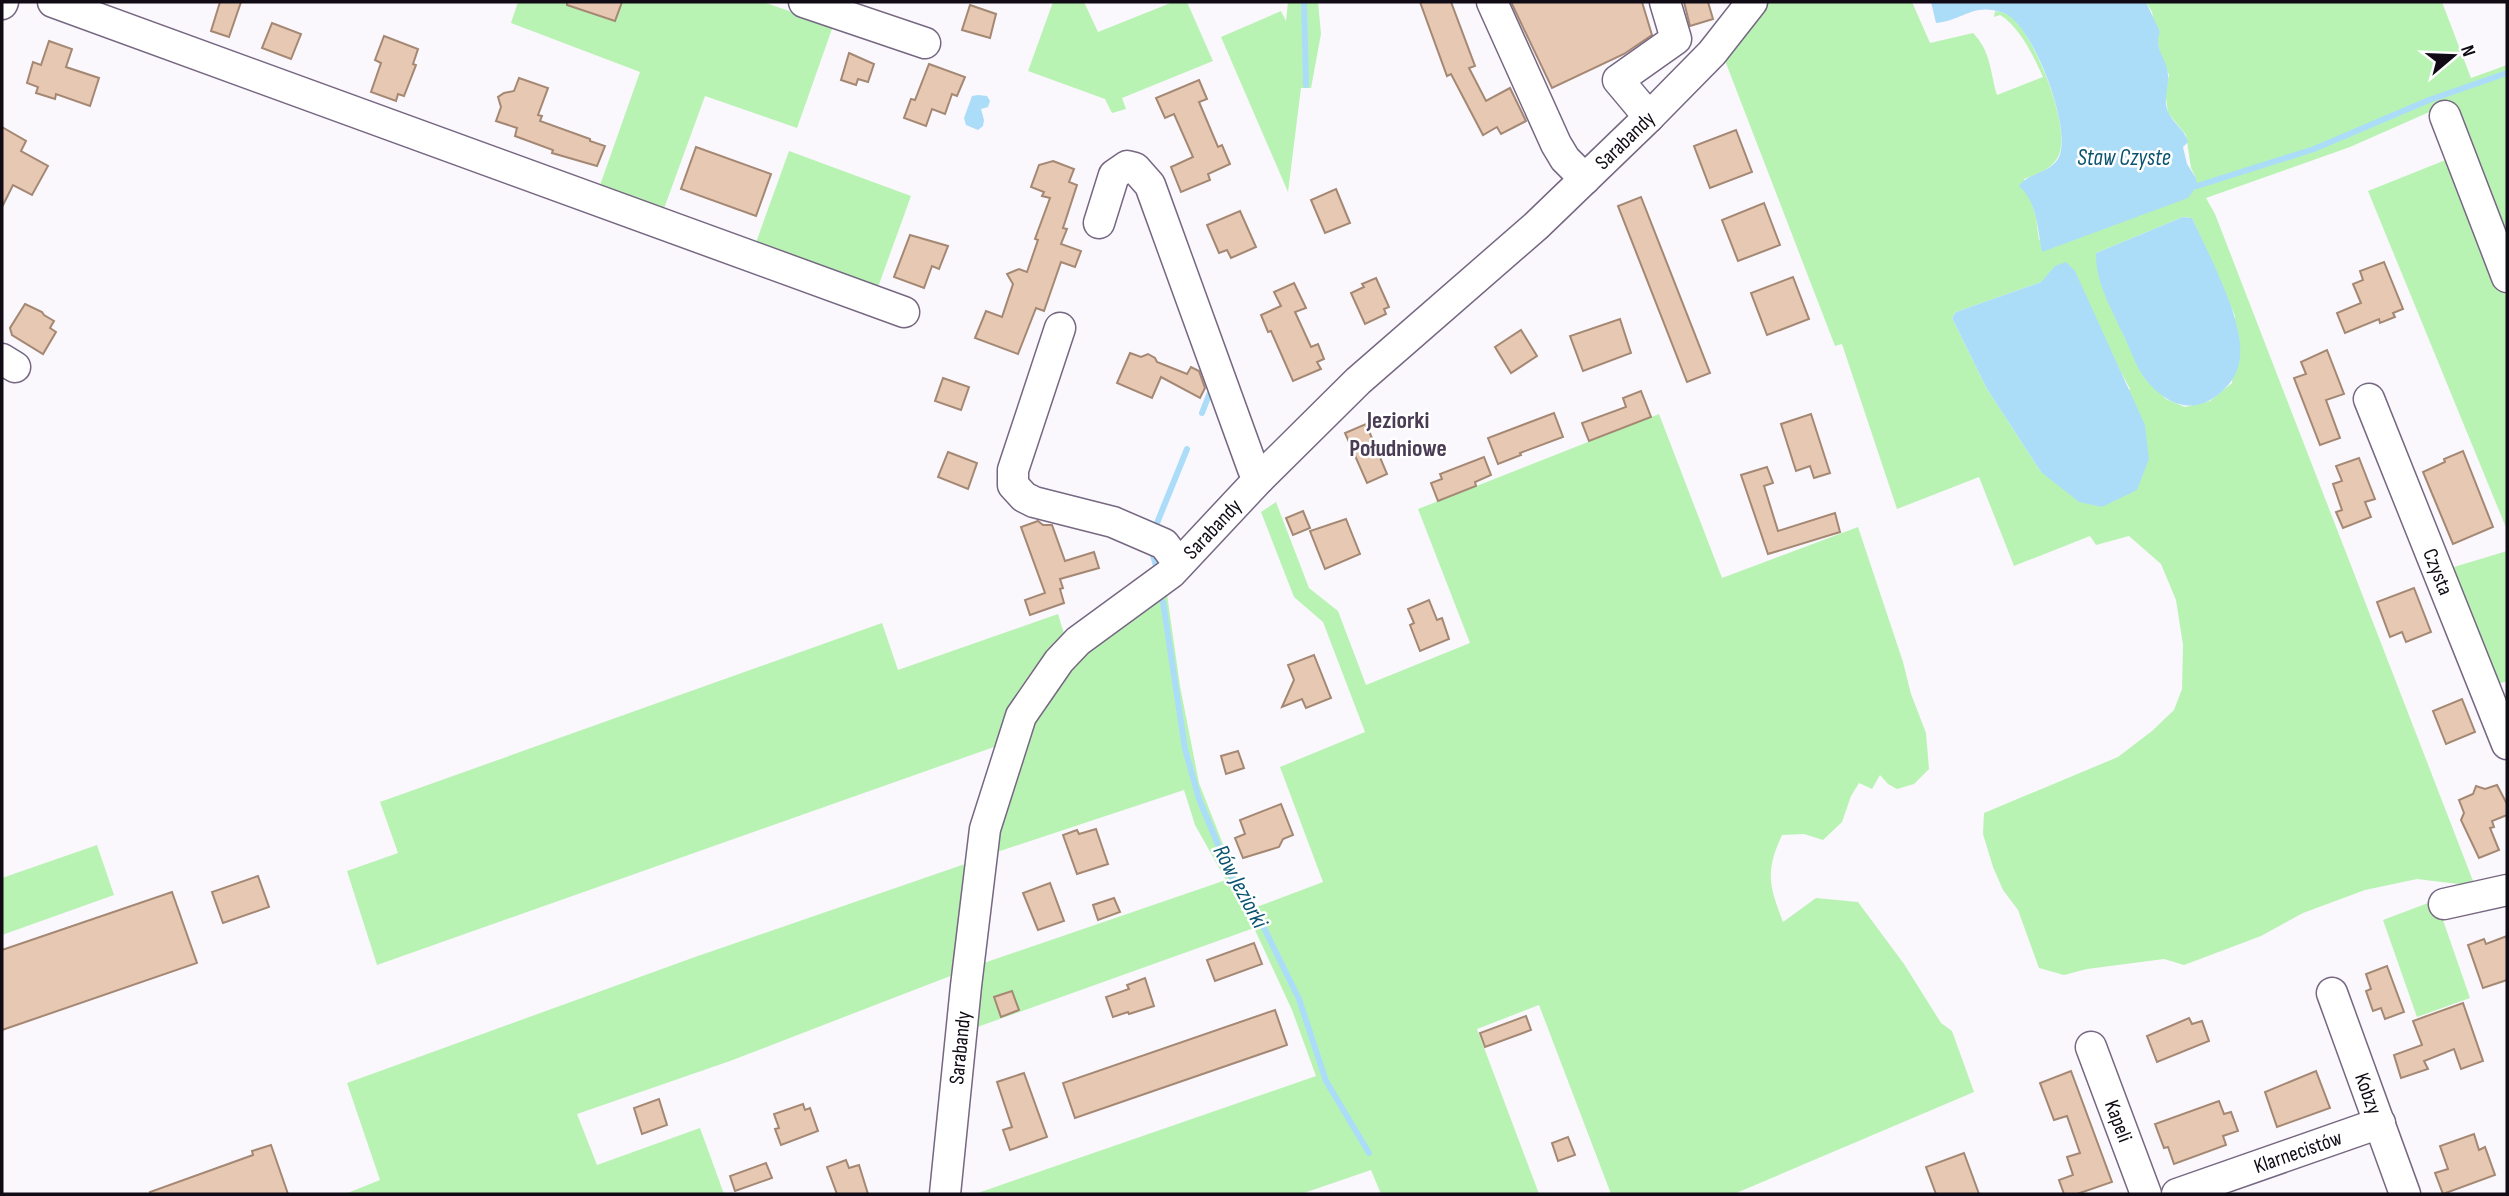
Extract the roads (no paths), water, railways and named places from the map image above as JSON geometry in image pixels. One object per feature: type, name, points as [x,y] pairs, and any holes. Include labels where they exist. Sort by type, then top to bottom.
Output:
[{"type":"street","points":[[53,2],[904,312]]},
{"type":"street","points":[[804,2],[925,43]]},
{"type":"street","points":[[1492,2],[1556,144],[1565,159],[1585,179]]},
{"type":"street","points":[[1649,117],[1618,79],[1676,40],[1665,2]]},
{"type":"street","name":"Sarabandy","points":[[945,1194],[985,829],[1021,716],[1059,662],[1079,641],[1163,580],[1259,479],[1358,381],[1536,226],[1713,53],[1752,2]]},
{"type":"street","points":[[1663,49],[1688,78]]},
{"type":"street","points":[[2445,116],[2507,277]]},
{"type":"street","points":[[1099,223],[1114,175],[1126,166],[1135,168],[1150,185],[1253,469],[1259,479]]},
{"type":"street","points":[[1060,328],[1013,470],[1013,485],[1019,494],[1034,502],[1112,522],[1164,544],[1179,564]]},
{"type":"street","name":"Czysta","points":[[2369,400],[2507,744]]},
{"type":"street","points":[[2444,904],[2507,890]]},
{"type":"street","name":"Kobzy","points":[[2332,993],[2405,1194]]},
{"type":"street","name":"Kapeli","points":[[2091,1046],[2146,1194]]},
{"type":"street","name":"Klarnecistów","points":[[2176,1194],[2380,1123]]},
{"type":"water","name":"Staw Czyste","points":[[1931,2],[2146,2],[2160,32],[2158,44],[2168,75],[2167,109],[2187,138],[2188,142],[2183,147],[2197,186],[2188,198],[2042,252],[2033,208],[2019,186],[2027,178],[2054,164],[2061,145],[2056,104],[2038,57],[2015,21],[2004,13],[1993,10],[1976,11],[1936,23]]},
{"type":"water","points":[[972,96],[987,96],[990,101],[988,107],[981,109],[984,120],[983,126],[978,130],[966,125],[964,118]]},
{"type":"water","name":"Staw Czyste","points":[[2183,217],[2192,218],[2220,279],[2233,312],[2240,343],[2237,372],[2225,389],[2209,401],[2188,406],[2168,400],[2143,376],[2104,291],[2096,263],[2096,253]]},
{"type":"water","points":[[2066,262],[2075,271],[2145,425],[2149,459],[2137,490],[2102,507],[2079,502],[2041,472],[1987,389],[1952,318],[1956,312],[2041,282],[2055,266]]},
{"type":"waterway","name":"Rów Jeziorki","points":[[1304,2],[1306,85]]},
{"type":"waterway","points":[[2197,186],[2314,149],[2429,100],[2507,73]]},
{"type":"waterway","points":[[1202,413],[1212,387]]},
{"type":"waterway","name":"Rów Jeziorki","points":[[1155,528],[1187,449]]},
{"type":"waterway","name":"Rów Jeziorki","points":[[1151,548],[1156,566]]},
{"type":"waterway","name":"Rów Jeziorki","points":[[1163,602],[1185,749],[1199,799],[1231,876],[1264,928],[1299,999],[1326,1081],[1369,1153]]},
{"type":"district","name":"Jeziorki Południowe","points":[[1398,434]]}]
